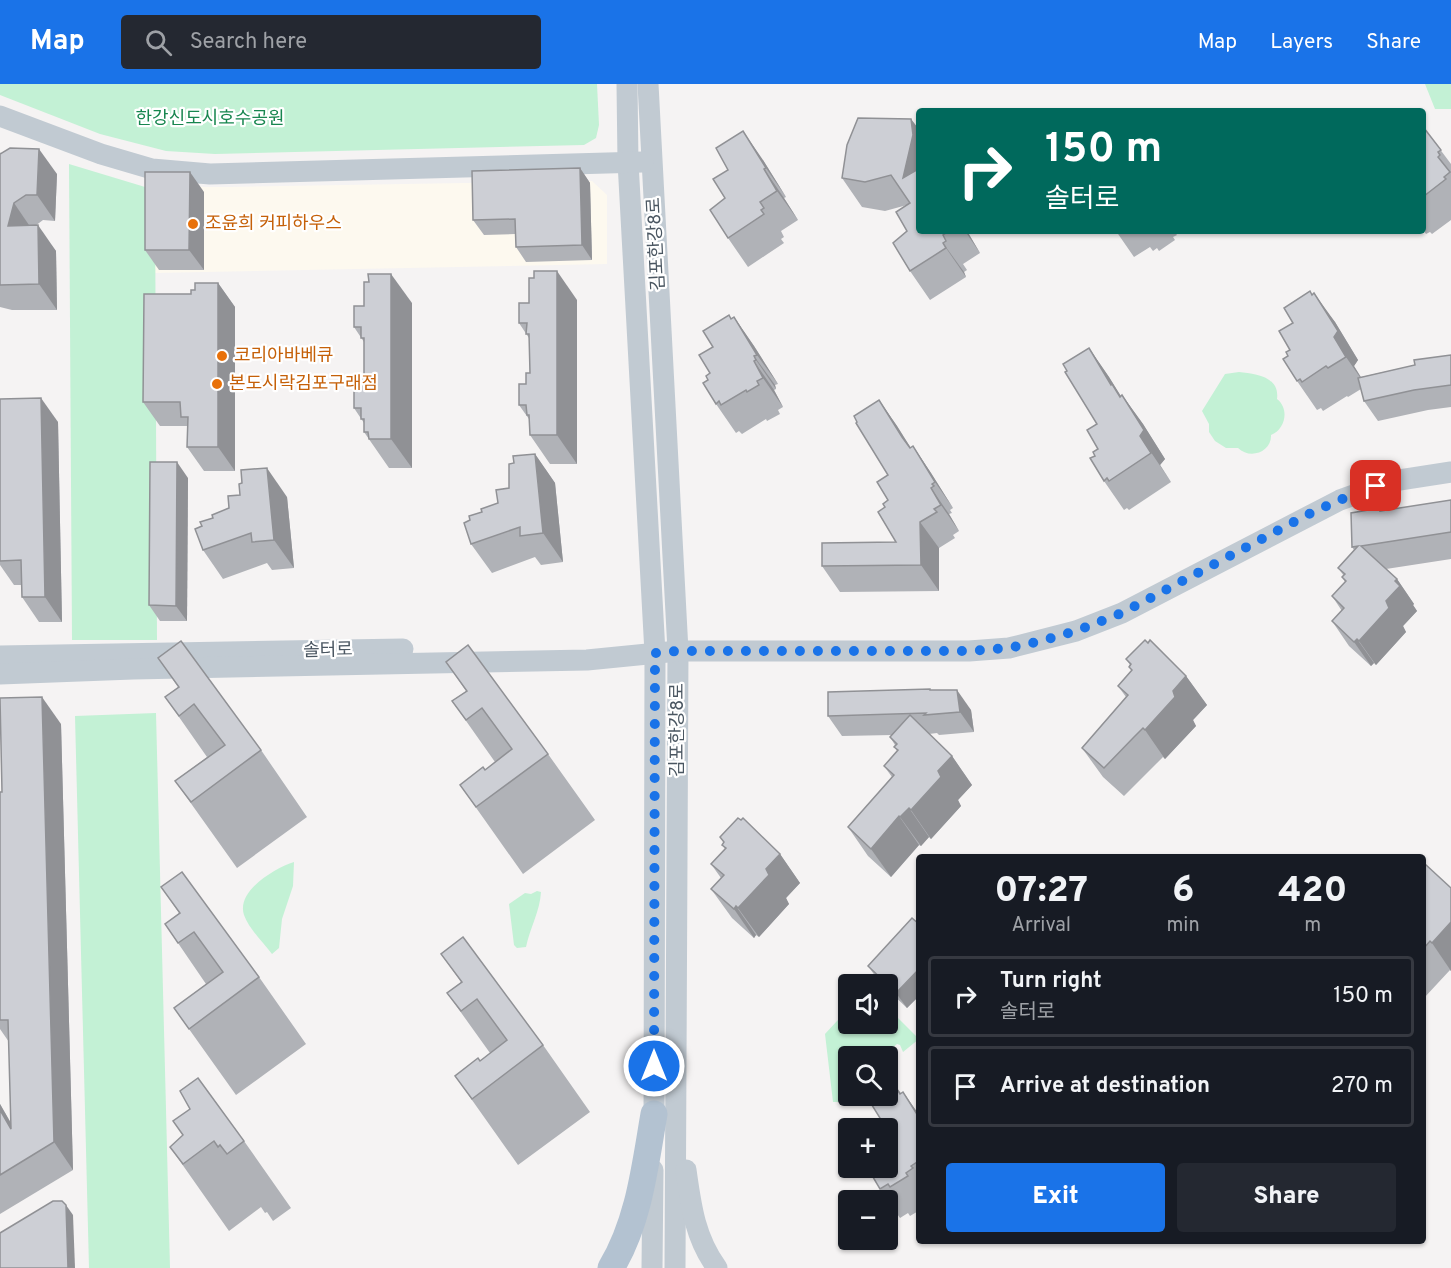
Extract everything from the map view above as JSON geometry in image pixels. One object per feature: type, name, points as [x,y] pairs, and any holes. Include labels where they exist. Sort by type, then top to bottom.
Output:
[{"type":"main road","points":[[610,1268],[622,1249],[665,1113]]},
{"type":"street","name":"김포한강8로","points":[[648,84],[678,651],[665,1113],[652,1268]]},
{"type":"street","name":"김포한강8로","points":[[627,86],[628,162],[655,653],[665,1113],[675,1268]]},
{"type":"street","points":[[0,116],[101,154],[152,169],[210,174],[652,162]]},
{"type":"street","name":"솔터로","points":[[0,674],[133,669],[587,660],[678,651],[957,652],[1009,648],[1076,631],[1122,613],[1340,500],[1393,481],[1451,472]]},
{"type":"street","name":"솔터로","points":[[0,657],[593,645],[655,653]]},
{"type":"street","points":[[665,1113],[693,1219],[706,1253],[717,1268]]},
{"type":"shaded area","points":[[152,180],[204,187],[592,181],[607,195],[607,264],[153,273]]},
{"type":"green space","name":"한강신도시호수공원","points":[[0,84],[597,84],[599,125],[596,138],[584,145],[215,154],[166,151],[100,134],[0,95]]},
{"type":"green space","points":[[1425,84],[1451,84],[1451,109],[1435,109]]},
{"type":"green space","points":[[69,164],[155,190],[157,640],[72,640]]},
{"type":"green space","points":[[1239,372],[1259,375],[1271,381],[1275,385],[1277,399],[1285,413],[1280,429],[1271,435],[1268,446],[1254,454],[1243,452],[1238,448],[1226,448],[1215,441],[1209,432],[1209,424],[1202,411],[1225,374]]},
{"type":"green space","points":[[156,713],[170,1268],[89,1268],[75,716]]},
{"type":"green space","points":[[294,862],[293,886],[282,919],[279,948],[272,954],[249,925],[243,906],[251,889],[259,882],[277,869]]},
{"type":"green space","points":[[541,892],[540,899],[526,947],[517,948],[514,945],[509,904],[525,893],[531,894]]},
{"type":"green space","points":[[898,1018],[916,1036],[916,1041],[903,1052],[897,1044],[894,1046],[838,1046],[838,1102],[833,1102],[825,1034],[838,1020],[838,1034],[898,1034]]},
{"type":"building","points":[[858,118],[911,119],[913,135],[903,178],[916,170],[916,234],[944,234],[946,241],[943,243],[946,248],[910,271],[893,243],[907,231],[896,212],[910,203],[891,175],[865,182],[842,178],[847,145]]},
{"type":"building","points":[[743,131],[777,191],[760,202],[764,208],[761,210],[764,214],[728,238],[710,210],[725,198],[713,179],[728,170],[716,148]]},
{"type":"building","points":[[1426,131],[1441,150],[1438,152],[1440,155],[1438,157],[1450,172],[1444,177],[1446,179],[1426,194]]},
{"type":"building","points":[[10,148],[39,149],[37,195],[26,195],[14,203],[8,226],[38,225],[39,284],[0,285],[0,154]]},
{"type":"building","points":[[580,168],[582,245],[516,247],[515,219],[473,220],[472,171]]},
{"type":"building","points":[[145,172],[190,172],[189,250],[145,250]]},
{"type":"building","points":[[534,271],[557,271],[557,435],[530,435],[526,405],[519,405],[519,384],[526,384],[526,373],[530,373],[529,334],[526,334],[527,323],[519,323],[519,303],[529,303],[529,278],[534,278]]},
{"type":"building","points":[[368,274],[391,274],[391,439],[369,439],[368,432],[364,432],[361,408],[354,408],[354,388],[361,388],[361,377],[364,377],[364,338],[361,338],[361,327],[354,327],[354,306],[364,306],[364,282],[369,282]]},
{"type":"building","points":[[195,283],[218,283],[218,447],[187,447],[188,417],[181,417],[180,402],[143,402],[144,294],[191,294],[191,290],[195,290]]},
{"type":"building","points":[[1310,291],[1312,295],[1314,293],[1338,331],[1334,337],[1346,357],[1328,368],[1326,366],[1302,382],[1300,379],[1297,381],[1283,359],[1288,356],[1286,352],[1290,350],[1279,331],[1293,323],[1284,308]]},
{"type":"building","points":[[729,315],[731,319],[734,317],[757,355],[754,356],[756,360],[754,361],[763,378],[757,381],[759,385],[721,405],[719,401],[716,404],[703,383],[708,380],[706,376],[710,373],[699,355],[713,347],[703,331]]},
{"type":"building","points":[[1089,348],[1111,385],[1120,397],[1122,395],[1144,430],[1140,436],[1151,453],[1109,481],[1107,478],[1104,481],[1090,458],[1095,456],[1093,452],[1098,449],[1087,430],[1097,424],[1065,372],[1067,371],[1063,364]]},
{"type":"building","points":[[1451,355],[1451,385],[1364,401],[1358,378],[1415,365],[1414,360]]},
{"type":"building","points":[[41,398],[45,597],[22,597],[21,560],[0,561],[0,399]]},
{"type":"building","points":[[879,400],[910,448],[913,446],[935,482],[931,488],[941,505],[934,509],[937,512],[920,522],[921,565],[822,566],[822,543],[896,542],[878,512],[885,507],[883,504],[888,500],[877,482],[888,475],[854,416]]},
{"type":"building","points":[[535,454],[543,533],[520,536],[520,527],[471,544],[464,523],[470,520],[469,516],[498,503],[496,490],[509,488],[509,464],[514,463],[513,456]]},
{"type":"building","points":[[150,462],[177,462],[176,606],[149,605]]},
{"type":"building","points":[[267,468],[274,540],[252,542],[251,533],[203,550],[195,529],[202,526],[200,522],[213,518],[212,515],[229,508],[228,496],[240,495],[241,470]]},
{"type":"building","points":[[1451,500],[1451,532],[1361,546],[1397,579],[1395,581],[1400,586],[1386,601],[1389,608],[1359,641],[1357,639],[1354,642],[1332,621],[1344,608],[1332,596],[1346,581],[1342,577],[1345,574],[1338,568],[1358,546],[1352,547],[1351,513]]},
{"type":"building","points":[[1145,640],[1148,643],[1150,640],[1186,676],[1173,691],[1175,697],[1145,730],[1143,728],[1104,768],[1082,748],[1128,695],[1118,686],[1132,670],[1129,667],[1131,664],[1126,659]]},
{"type":"building","points":[[181,641],[261,750],[191,802],[175,781],[225,745],[194,704],[179,716],[165,697],[179,687],[158,658]]},
{"type":"building","points":[[468,645],[548,754],[476,807],[460,785],[483,767],[485,770],[512,749],[482,708],[466,720],[452,701],[467,691],[446,662]]},
{"type":"building","points":[[957,690],[960,712],[924,715],[926,713],[828,716],[828,692]]},
{"type":"building","points":[[42,697],[54,1142],[0,1175],[0,1110],[11,1129],[8,1020],[0,1020],[0,792],[2,792],[0,698]]},
{"type":"building","points":[[910,715],[952,756],[938,771],[941,777],[911,810],[909,808],[899,816],[871,849],[848,827],[894,775],[884,766],[898,750],[894,747],[897,744],[890,737]]},
{"type":"building","points":[[738,818],[741,820],[743,818],[780,854],[766,869],[769,875],[738,908],[736,906],[734,909],[711,889],[724,875],[711,864],[726,848],[722,845],[724,842],[720,837]]},
{"type":"building","points":[[1426,865],[1451,888],[1451,922],[1432,943],[1430,941],[1426,946]]},
{"type":"building","points":[[182,872],[259,977],[189,1029],[174,1008],[223,972],[194,932],[178,943],[165,924],[180,913],[161,887]]},
{"type":"building","points":[[912,918],[916,922],[916,972],[898,991],[898,974],[876,974],[868,966]]},
{"type":"building","points":[[463,937],[543,1045],[472,1099],[455,1076],[478,1058],[480,1061],[507,1040],[477,999],[461,1011],[447,993],[462,982],[441,954]]},
{"type":"building","points":[[198,1078],[244,1141],[227,1154],[214,1141],[183,1164],[170,1147],[183,1135],[173,1121],[190,1109],[180,1091]]},
{"type":"building","points":[[898,1091],[900,1094],[903,1092],[916,1113],[916,1163],[906,1173],[908,1176],[890,1187],[888,1184],[880,1189],[874,1178],[898,1178],[898,1118],[880,1118],[872,1106],[898,1106]]},
{"type":"building","points":[[53,1201],[62,1201],[66,1205],[68,1268],[0,1268],[0,1233]]},
{"type":"place","name":"조윤희 커피하우스","points":[[193,224]]},
{"type":"place","name":"코리아바베큐","points":[[222,356]]},
{"type":"place","name":"본도시락김포구래점","points":[[217,384]]},
{"type":"route","points":[[654,1066],[655,653],[678,651],[969,651],[1009,648],[1041,641],[1076,631],[1122,613],[1309,514],[1376,486]]}]
